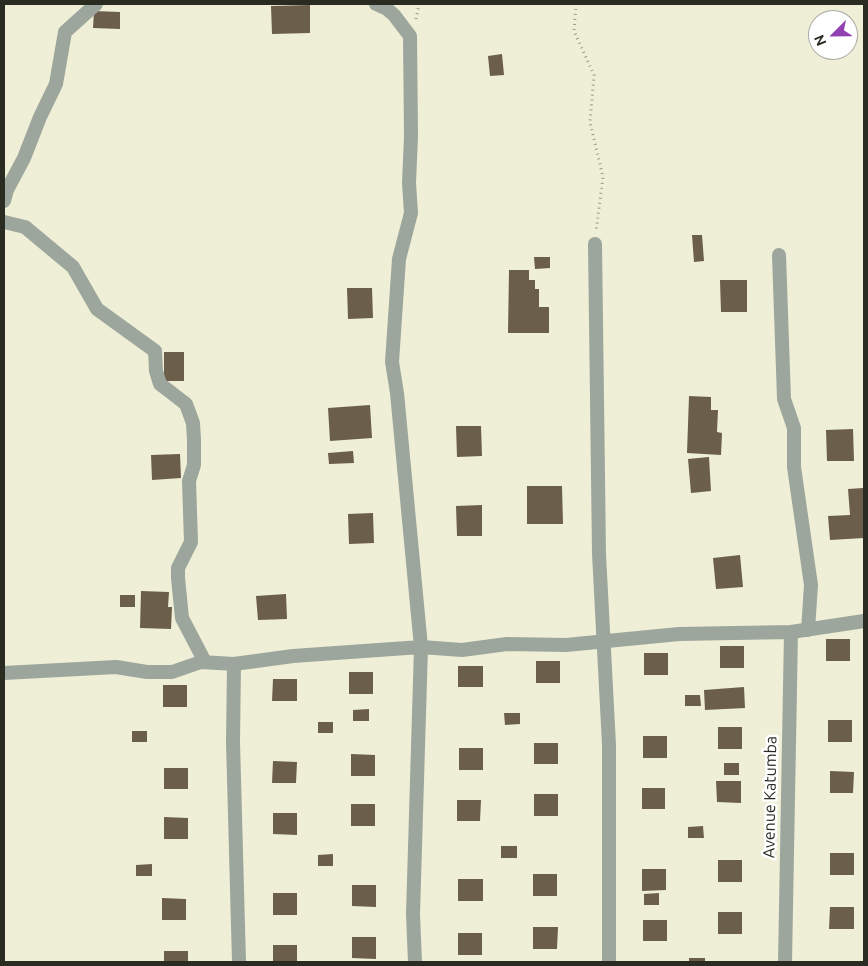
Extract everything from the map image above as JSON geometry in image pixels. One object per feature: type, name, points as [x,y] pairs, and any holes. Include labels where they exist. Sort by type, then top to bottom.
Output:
[{"type":"street","points":[[4,201],[7,190],[24,158],[40,117],[56,84],[65,32],[96,4]]},
{"type":"street","points":[[376,4],[394,15],[410,36],[411,136],[409,183],[411,213],[399,259],[392,362],[421,647],[413,914],[415,962]]},
{"type":"street","points":[[4,222],[25,227],[73,267],[97,309],[155,351],[156,371],[160,384],[186,404],[194,431],[194,465],[189,481],[191,542],[178,568],[178,578],[182,618],[205,662]]},
{"type":"street","points":[[595,244],[599,554],[609,744],[609,962]]},
{"type":"street","points":[[779,256],[784,399],[794,428],[794,467],[811,585],[808,630]]},
{"type":"street","points":[[4,673],[116,667],[147,672],[172,672],[205,662],[234,664],[293,656],[421,647],[462,650],[507,644],[566,645],[604,643],[679,634],[791,632],[864,621]]},
{"type":"street","name":"Avenue Katumba","points":[[786,962],[786,824],[791,632]]},
{"type":"street","points":[[234,664],[232,742],[239,962]]},
{"type":"path","points":[[576,4],[574,31],[594,75],[590,122],[603,177],[595,244]]},
{"type":"building","points":[[310,5],[310,33],[272,34],[271,6]]},
{"type":"building","points":[[94,11],[120,12],[120,29],[93,28]]},
{"type":"building","points":[[502,54],[504,75],[490,76],[488,56]]},
{"type":"building","points":[[692,235],[702,235],[704,261],[694,262]]},
{"type":"building","points":[[534,257],[550,257],[550,268],[535,269]]},
{"type":"building","points":[[509,270],[529,270],[529,280],[535,280],[535,289],[539,289],[539,307],[549,307],[549,333],[508,333]]},
{"type":"building","points":[[720,280],[747,280],[747,312],[721,312]]},
{"type":"building","points":[[347,288],[372,288],[373,318],[348,319]]},
{"type":"building","points":[[164,352],[184,352],[184,381],[164,381]]},
{"type":"building","points":[[689,396],[711,397],[711,410],[718,410],[717,432],[722,433],[721,455],[687,453]]},
{"type":"building","points":[[370,405],[372,438],[330,441],[328,408]]},
{"type":"building","points":[[456,426],[481,426],[482,456],[457,457]]},
{"type":"building","points":[[853,429],[854,461],[827,461],[826,430]]},
{"type":"building","points":[[353,451],[354,463],[329,464],[328,453]]},
{"type":"building","points":[[180,454],[181,478],[152,480],[151,455]]},
{"type":"building","points":[[709,457],[711,491],[691,493],[688,459]]},
{"type":"building","points":[[527,486],[562,486],[563,524],[527,524]]},
{"type":"building","points":[[863,488],[864,538],[830,540],[828,516],[850,515],[848,489]]},
{"type":"building","points":[[482,505],[482,536],[457,536],[456,506]]},
{"type":"building","points":[[373,513],[374,543],[349,544],[348,514]]},
{"type":"building","points":[[740,555],[743,587],[716,589],[713,558]]},
{"type":"building","points":[[141,591],[169,592],[168,607],[172,607],[171,629],[140,628]]},
{"type":"building","points":[[286,594],[287,619],[258,620],[256,596]]},
{"type":"building","points":[[120,595],[135,595],[135,607],[120,607]]},
{"type":"building","points":[[826,639],[850,639],[850,661],[826,661]]},
{"type":"building","points":[[720,646],[744,646],[744,668],[720,668]]},
{"type":"building","points":[[644,653],[668,653],[668,675],[644,675]]},
{"type":"building","points":[[536,661],[560,661],[560,683],[536,683]]},
{"type":"building","points":[[458,666],[483,666],[483,687],[458,687]]},
{"type":"building","points":[[349,672],[373,672],[373,694],[349,694]]},
{"type":"building","points":[[273,679],[297,679],[297,701],[272,701]]},
{"type":"building","points":[[163,685],[187,685],[187,707],[163,707]]},
{"type":"building","points":[[744,687],[745,708],[705,710],[704,690]]},
{"type":"building","points":[[685,695],[700,695],[701,706],[685,706]]},
{"type":"building","points":[[369,709],[369,721],[353,721],[353,710]]},
{"type":"building","points":[[504,713],[520,713],[520,724],[505,725]]},
{"type":"building","points":[[828,720],[852,720],[852,742],[828,742]]},
{"type":"building","points":[[318,722],[333,722],[333,733],[318,733]]},
{"type":"building","points":[[718,727],[742,727],[742,749],[718,749]]},
{"type":"building","points":[[132,731],[147,731],[147,742],[132,742]]},
{"type":"building","points":[[643,736],[667,736],[667,758],[643,758]]},
{"type":"building","points":[[534,743],[558,743],[558,764],[534,764]]},
{"type":"building","points":[[459,748],[483,748],[483,770],[459,770]]},
{"type":"building","points":[[351,754],[375,755],[375,776],[351,776]]},
{"type":"building","points":[[273,761],[297,762],[296,783],[272,783]]},
{"type":"building","points":[[724,763],[739,763],[739,775],[724,775]]},
{"type":"building","points":[[164,768],[188,768],[188,789],[164,789]]},
{"type":"building","points":[[830,771],[854,772],[853,793],[830,793]]},
{"type":"building","points":[[716,781],[741,781],[741,803],[717,802]]},
{"type":"building","points":[[642,788],[665,788],[665,809],[642,809]]},
{"type":"building","points":[[534,794],[558,794],[558,816],[534,816]]},
{"type":"building","points":[[457,800],[481,800],[480,821],[457,821]]},
{"type":"building","points":[[351,804],[375,804],[375,826],[351,826]]},
{"type":"building","points":[[273,813],[297,813],[297,835],[273,834]]},
{"type":"building","points":[[164,817],[188,818],[188,839],[164,839]]},
{"type":"building","points":[[703,826],[704,838],[688,838],[688,827]]},
{"type":"building","points":[[501,846],[517,846],[517,858],[501,858]]},
{"type":"building","points":[[830,853],[854,853],[854,875],[830,875]]},
{"type":"building","points":[[333,854],[333,866],[318,866],[318,855]]},
{"type":"building","points":[[718,860],[742,860],[742,882],[718,882]]},
{"type":"building","points":[[152,864],[152,876],[136,876],[136,865]]},
{"type":"building","points":[[642,869],[666,869],[666,890],[642,891]]},
{"type":"building","points":[[533,874],[557,874],[557,896],[533,896]]},
{"type":"building","points":[[458,879],[483,879],[483,901],[458,901]]},
{"type":"building","points":[[352,885],[376,885],[376,907],[352,906]]},
{"type":"building","points":[[273,893],[297,893],[297,915],[273,915]]},
{"type":"building","points":[[659,893],[659,905],[644,905],[644,894]]},
{"type":"building","points":[[162,898],[186,899],[186,920],[162,920]]},
{"type":"building","points":[[830,907],[854,907],[854,929],[829,929]]},
{"type":"building","points":[[718,912],[742,912],[742,934],[718,934]]},
{"type":"building","points":[[643,920],[667,920],[667,941],[643,941]]},
{"type":"building","points":[[533,927],[558,927],[557,949],[533,949]]},
{"type":"building","points":[[458,933],[482,933],[482,955],[458,955]]},
{"type":"building","points":[[352,937],[376,937],[376,959],[352,958]]},
{"type":"building","points":[[273,945],[297,945],[297,962],[273,962]]},
{"type":"building","points":[[164,951],[188,951],[188,962],[164,962]]},
{"type":"building","points":[[689,958],[705,958],[705,962],[689,962]]}]
